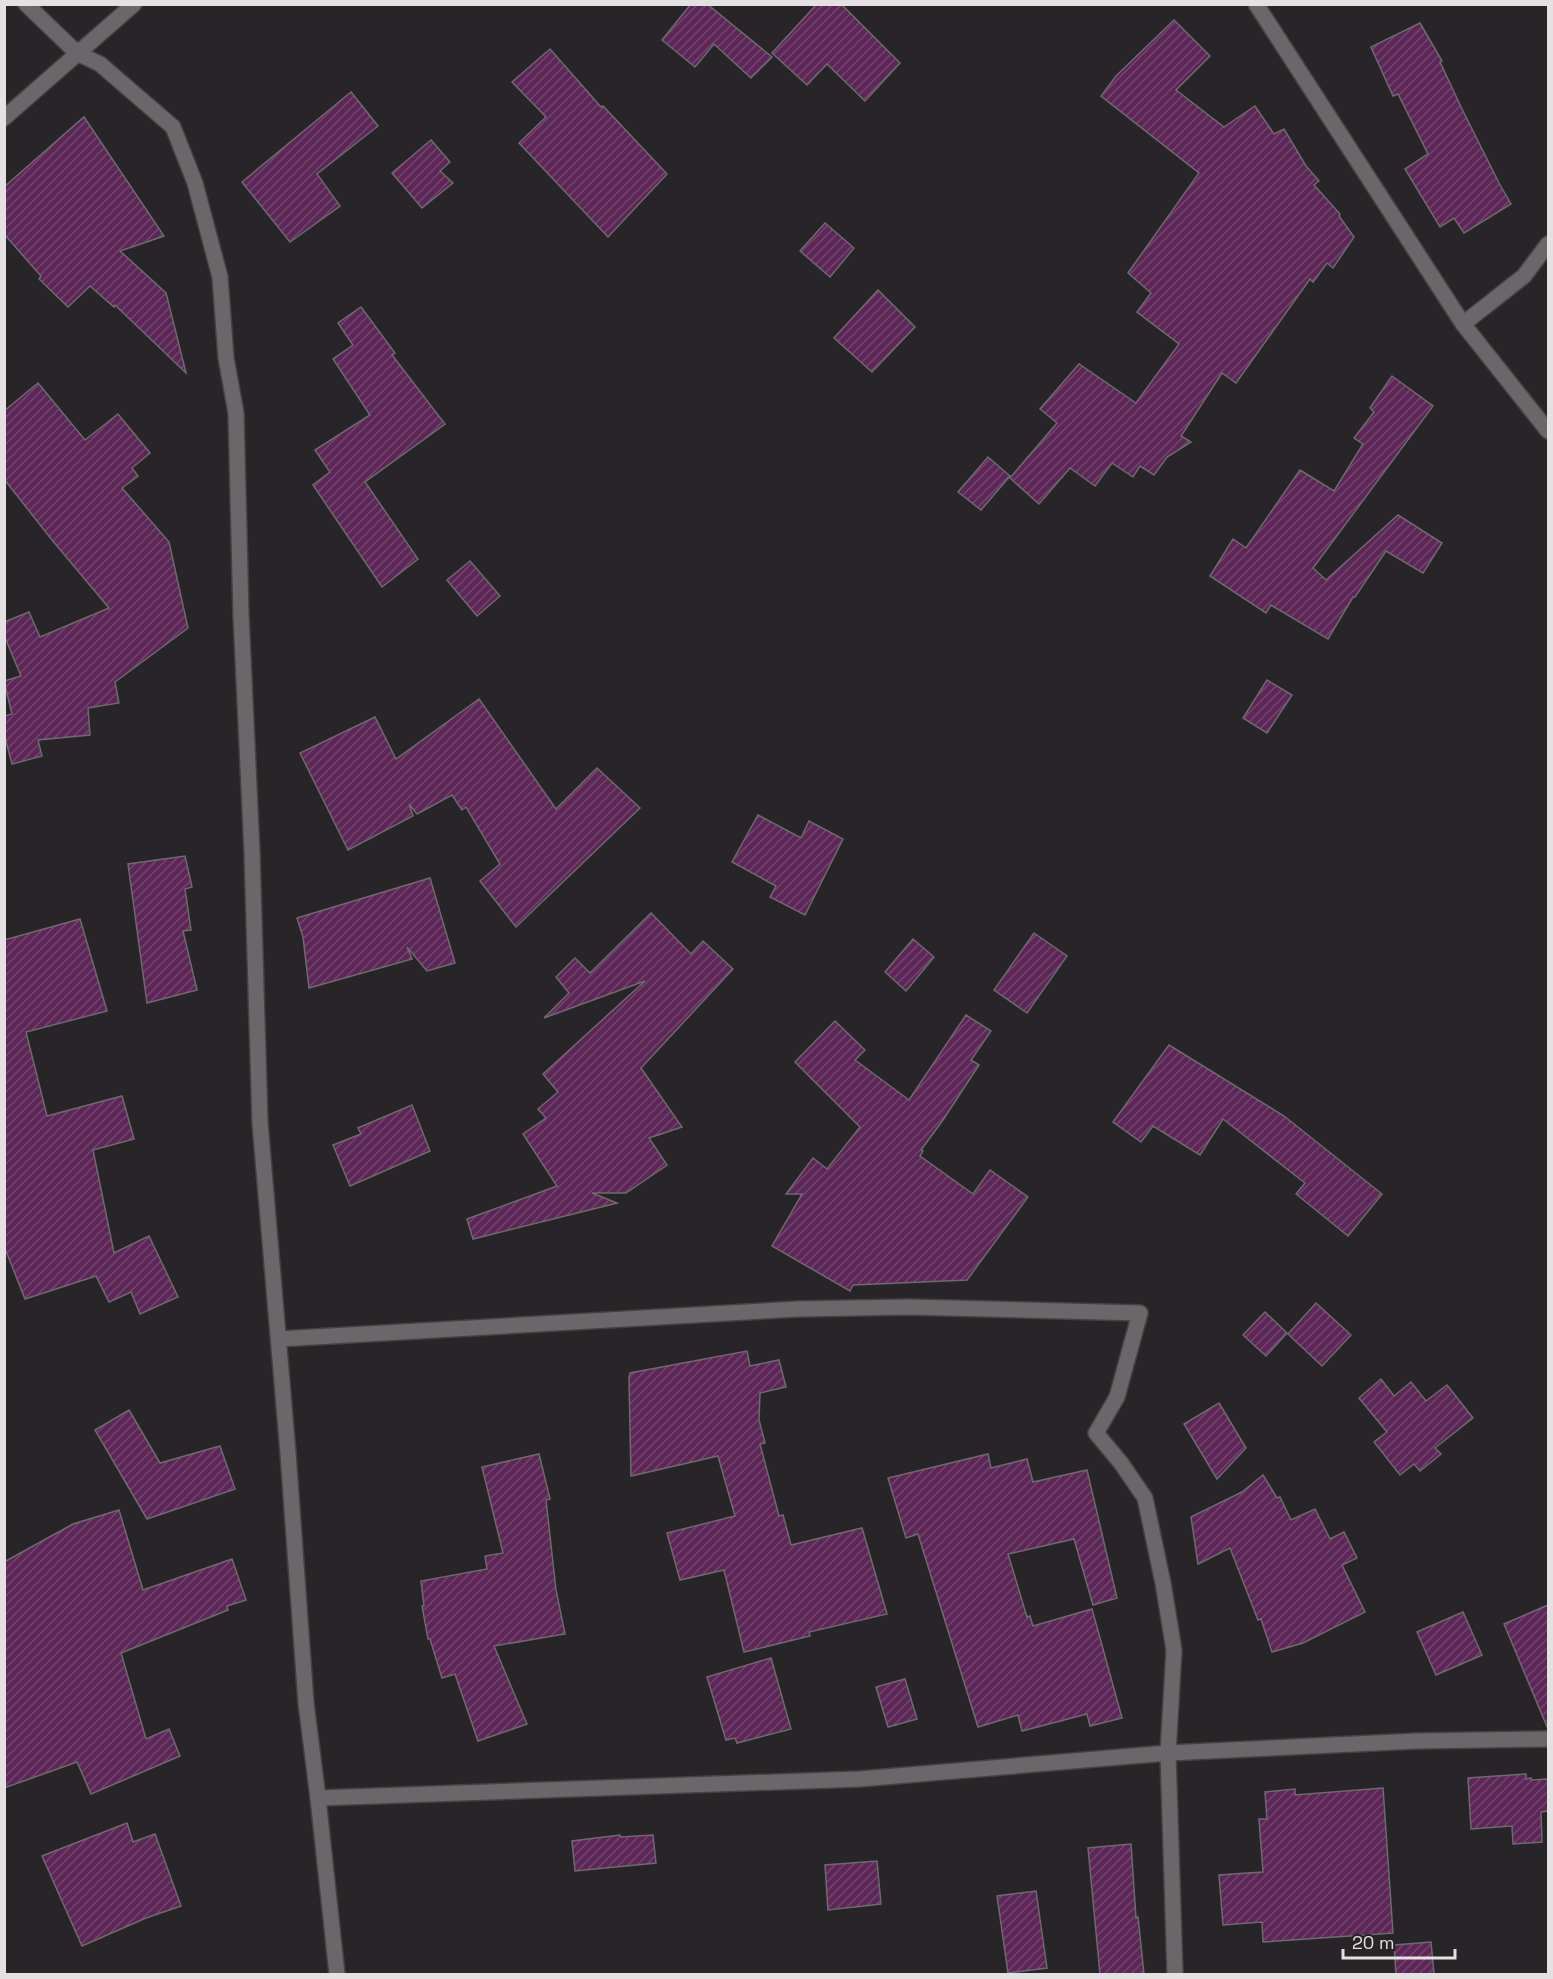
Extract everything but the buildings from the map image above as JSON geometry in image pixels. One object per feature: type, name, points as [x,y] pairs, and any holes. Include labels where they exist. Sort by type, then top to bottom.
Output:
[{"type":"street","points":[[26,4],[77,53],[100,64],[173,127],[195,183],[220,277],[226,358],[236,413],[240,501],[241,615],[252,852],[260,1123],[306,1703],[337,1974]]},
{"type":"street","points":[[4,118],[134,4]]},
{"type":"street","points":[[1256,4],[1463,324],[1548,431]]},
{"type":"street","points":[[1463,324],[1524,276],[1548,244]]},
{"type":"street","points":[[279,1340],[798,1309],[909,1307],[1140,1313],[1117,1397],[1096,1433],[1121,1462],[1145,1498],[1174,1650],[1168,1753],[1175,1974]]},
{"type":"street","points":[[318,1798],[861,1779],[1168,1753],[1417,1741],[1548,1738]]}]
